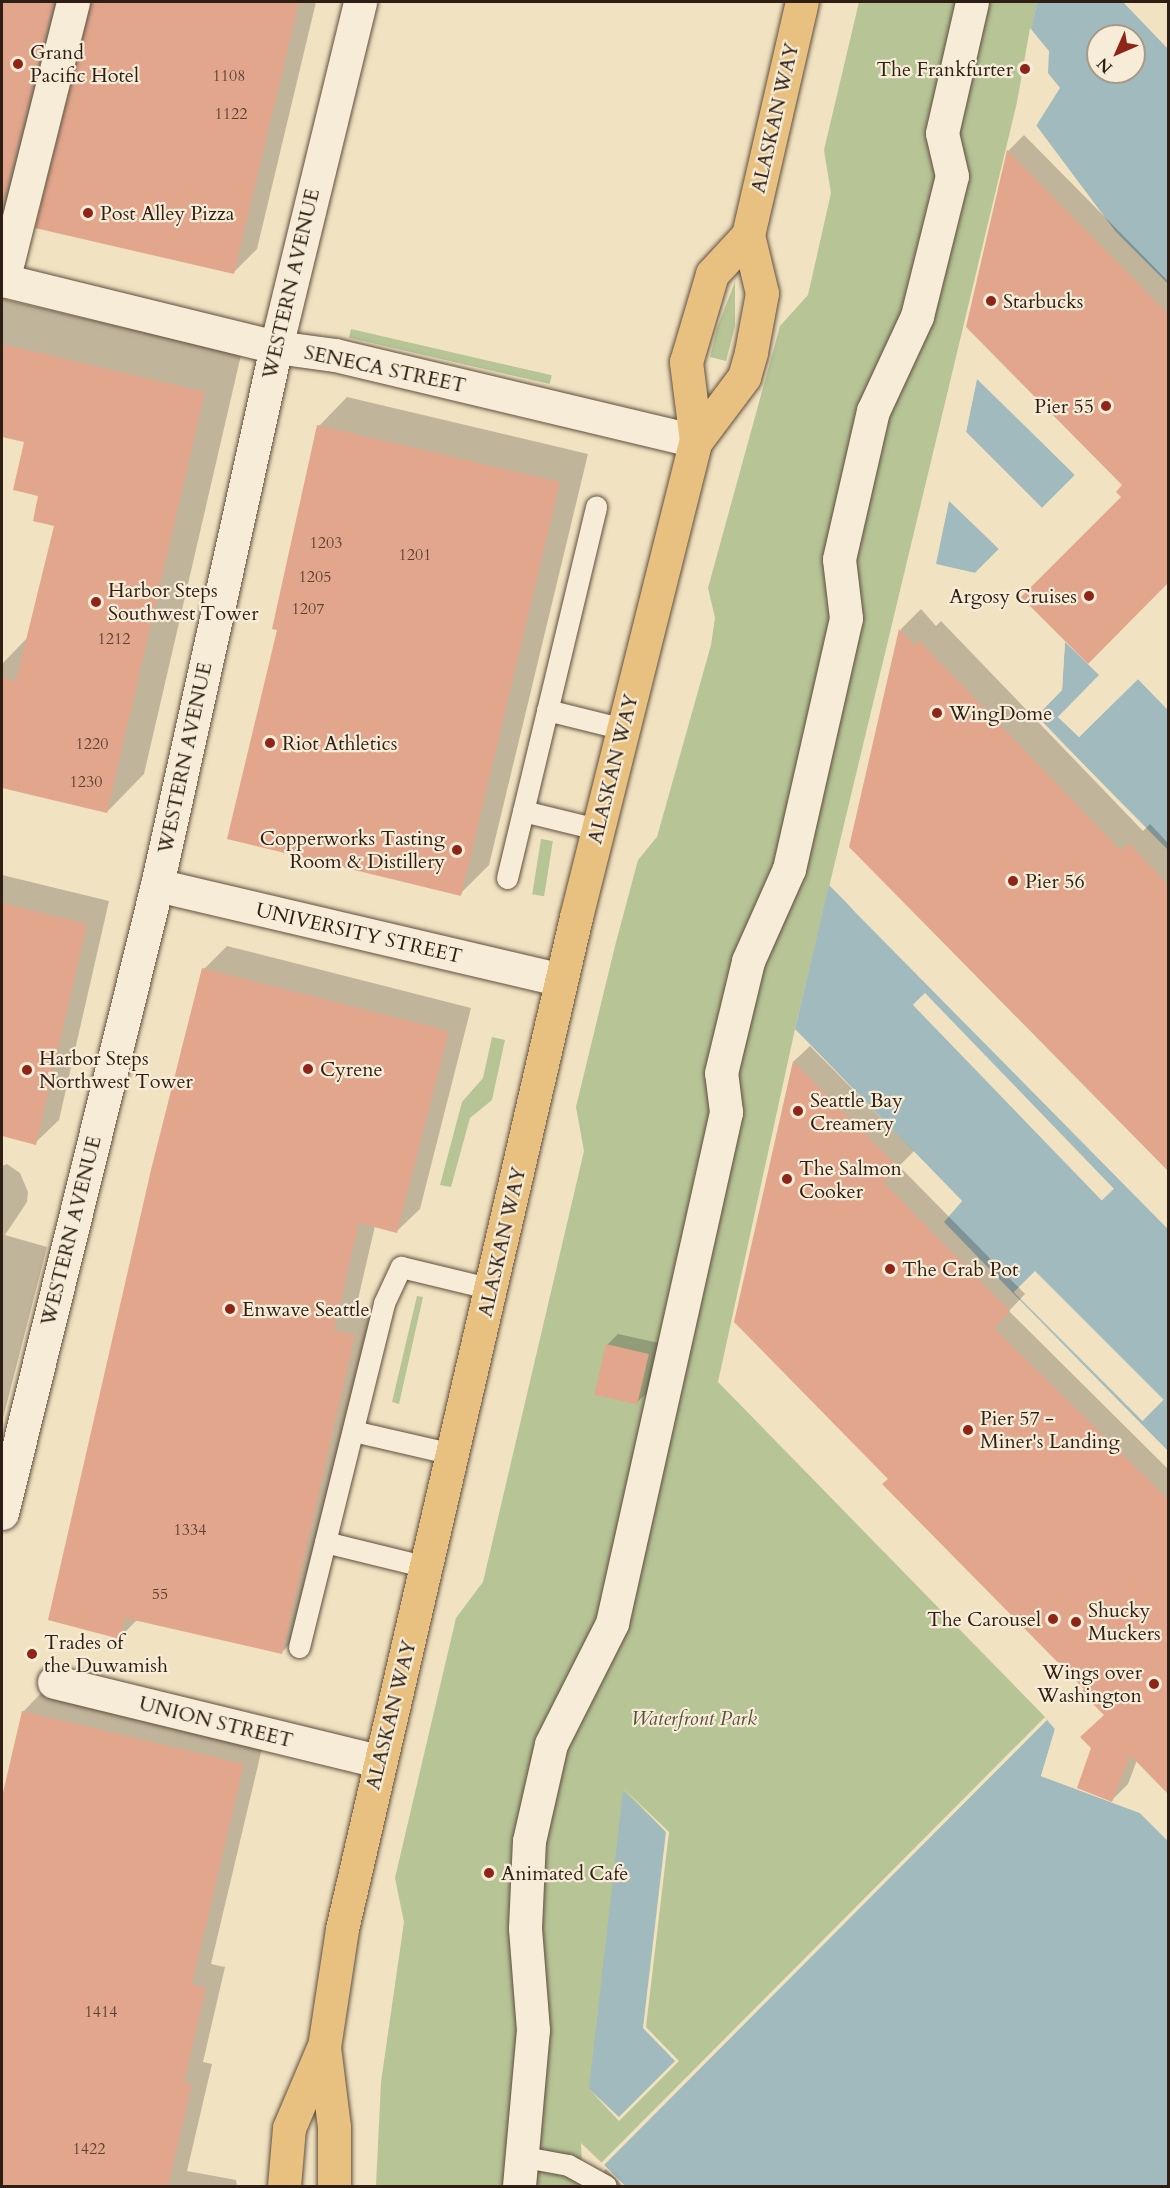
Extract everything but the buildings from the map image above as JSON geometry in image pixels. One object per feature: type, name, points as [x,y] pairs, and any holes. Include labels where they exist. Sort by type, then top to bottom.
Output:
[{"type":"main road","name":"ALASKAN WAY","points":[[696,441],[744,377],[751,352],[762,293],[748,235],[802,2]]},
{"type":"main road","name":"ALASKAN WAY","points":[[284,2187],[289,2128],[324,2047],[342,1929],[378,1761],[427,1567],[597,829],[696,441],[686,362],[712,274],[748,235]]},
{"type":"main road","name":"ALASKAN WAY","points":[[324,2047],[334,2127],[334,2187]]},
{"type":"street","points":[[2,282],[73,2]]},
{"type":"street","name":"WESTERN AVENUE","points":[[2,1513],[157,885],[276,347],[360,2]]},
{"type":"street","points":[[519,2171],[533,2030],[525,1928],[529,1841],[551,1744],[612,1623],[726,1112],[721,1073],[747,961],[789,869],[846,618],[839,559],[870,422],[918,316],[952,177],[942,133],[972,2]]},
{"type":"street","name":"SENECA STREET","points":[[2,282],[276,347],[335,355],[696,441]]},
{"type":"street","name":"UNIVERSITY STREET","points":[[157,885],[561,980]]},
{"type":"street","name":"UNION STREET","points":[[54,1682],[378,1761]]},
{"type":"lane","points":[[507,878],[596,506]]},
{"type":"lane","points":[[547,710],[624,729]]},
{"type":"lane","points":[[523,811],[597,829]]},
{"type":"lane","points":[[299,1647],[384,1303],[401,1267],[492,1289]]},
{"type":"lane","points":[[352,1431],[453,1454]]},
{"type":"lane","points":[[325,1542],[427,1567]]},
{"type":"lane","points":[[519,2171],[568,2165],[606,2187]]},
{"type":"green space","name":"Waterfront Park","points":[[859,2],[1037,2],[1018,98],[795,1029],[718,1382],[1047,1719],[604,2165],[581,2143],[583,2186],[376,2186],[381,2082],[404,1922],[395,1878],[456,1618],[483,1582],[584,1151],[576,1107],[615,946],[638,860],[657,837],[711,645],[715,618],[708,588],[780,326],[808,295],[831,193],[824,150]]},
{"type":"green space","points":[[735,282],[735,326],[726,361],[710,357],[717,328]]},
{"type":"green space","points":[[351,329],[552,375],[550,384],[349,338]]},
{"type":"green space","points":[[541,839],[553,841],[544,896],[532,894]]},
{"type":"green space","points":[[492,1037],[505,1040],[492,1100],[470,1118],[451,1187],[440,1185],[462,1102],[483,1078]]},
{"type":"green space","points":[[417,1296],[423,1297],[399,1404],[392,1402]]},
{"type":"water","points":[[1037,2],[1123,2],[1144,24],[1086,24],[1086,84],[1146,84],[1146,26],[1168,49],[1168,284],[1115,231],[1036,125],[1018,94]]},
{"type":"water","points":[[977,378],[1075,475],[1042,508],[966,432]]},
{"type":"water","points":[[949,500],[999,549],[975,573],[935,564]]},
{"type":"water","points":[[1065,641],[1100,675],[1058,717],[1079,737],[1138,679],[1168,710],[1168,850],[1036,716],[1062,690]]},
{"type":"water","points":[[829,885],[1168,1229],[1168,1451],[943,1222],[962,1201],[795,1029]]},
{"type":"water","points":[[1047,1719],[1055,1729],[1041,1776],[1140,1813],[1168,1841],[1168,2186],[625,2186],[604,2165]]},
{"type":"water","points":[[623,1791],[666,1832],[643,2027],[676,2061],[619,2118],[589,2089]]},
{"type":"pier","points":[[1030,28],[1049,51],[1048,73],[1060,88],[1036,126],[1115,231],[1168,287],[1113,233],[1017,102]]},
{"type":"pier","points":[[978,376],[1078,474],[1043,511],[963,434],[974,378]],"holes":[[[977,379],[1075,475],[1042,508],[966,432]]]},
{"type":"pier","points":[[949,497],[1002,549],[976,576],[933,565]],"holes":[[[949,501],[999,549],[975,573],[936,564]]]},
{"type":"pier","points":[[1064,639],[1103,675],[1062,717],[1079,733],[1137,676],[1168,706],[1168,710],[1138,679],[1079,737],[1058,717],[1099,675],[1065,642],[1062,690],[1037,716],[1168,853],[1034,718],[1059,688]]},
{"type":"pier","points":[[830,882],[1168,1225],[1168,1229],[854,911]]},
{"type":"pier","points":[[925,993],[1114,1189],[1102,1200],[913,1005]]},
{"type":"pier","points":[[795,1029],[962,1201],[944,1222],[1168,1454],[941,1224],[958,1202]]},
{"type":"pier","points":[[1035,1271],[1164,1400],[1142,1421],[1014,1292]]},
{"type":"pier","points":[[1045,1717],[1058,1729],[1044,1774],[1142,1810],[1168,1841],[1140,1813],[1041,1776],[1055,1729],[1047,1720],[604,2165],[625,2186],[621,2186],[601,2163]]},
{"type":"pier","points":[[623,1788],[669,1832],[646,2027],[679,2061],[619,2121],[589,2089],[619,2117],[675,2061],[643,2028],[666,1832]]},
{"type":"place","name":"Grand Pacific Hotel","points":[[18,64]]},
{"type":"place","name":"The Frankfurter","points":[[1025,69]]},
{"type":"place","name":"Post Alley Pizza","points":[[88,213]]},
{"type":"place","name":"Starbucks","points":[[991,301]]},
{"type":"place","name":"Pier 55","points":[[1106,406]]},
{"type":"place","name":"Argosy Cruises","points":[[1089,596]]},
{"type":"place","name":"Harbor Steps Southwest Tower","points":[[96,602]]},
{"type":"place","name":"WingDome","points":[[937,713]]},
{"type":"place","name":"Riot Athletics","points":[[270,743]]},
{"type":"place","name":"Copperworks Tasting Room & Distillery","points":[[457,850]]},
{"type":"place","name":"Pier 56","points":[[1013,881]]},
{"type":"place","name":"Cyrene","points":[[308,1069]]},
{"type":"place","name":"Harbor Steps Northwest Tower","points":[[27,1070]]},
{"type":"place","name":"Seattle Bay Creamery","points":[[798,1111]]},
{"type":"place","name":"The Salmon Cooker","points":[[787,1179]]},
{"type":"place","name":"The Crab Pot","points":[[890,1269]]},
{"type":"place","name":"Enwave Seattle","points":[[230,1309]]},
{"type":"place","name":"Pier 57 - Miner's Landing","points":[[968,1430]]},
{"type":"place","name":"The Carousel","points":[[1053,1619]]},
{"type":"place","name":"Shucky Muckers","points":[[1076,1622]]},
{"type":"place","name":"Trades of the Duwamish","points":[[32,1654]]},
{"type":"place","name":"Wings over Washington","points":[[1154,1684]]},
{"type":"place","name":"Animated Cafe","points":[[489,1873]]}]
